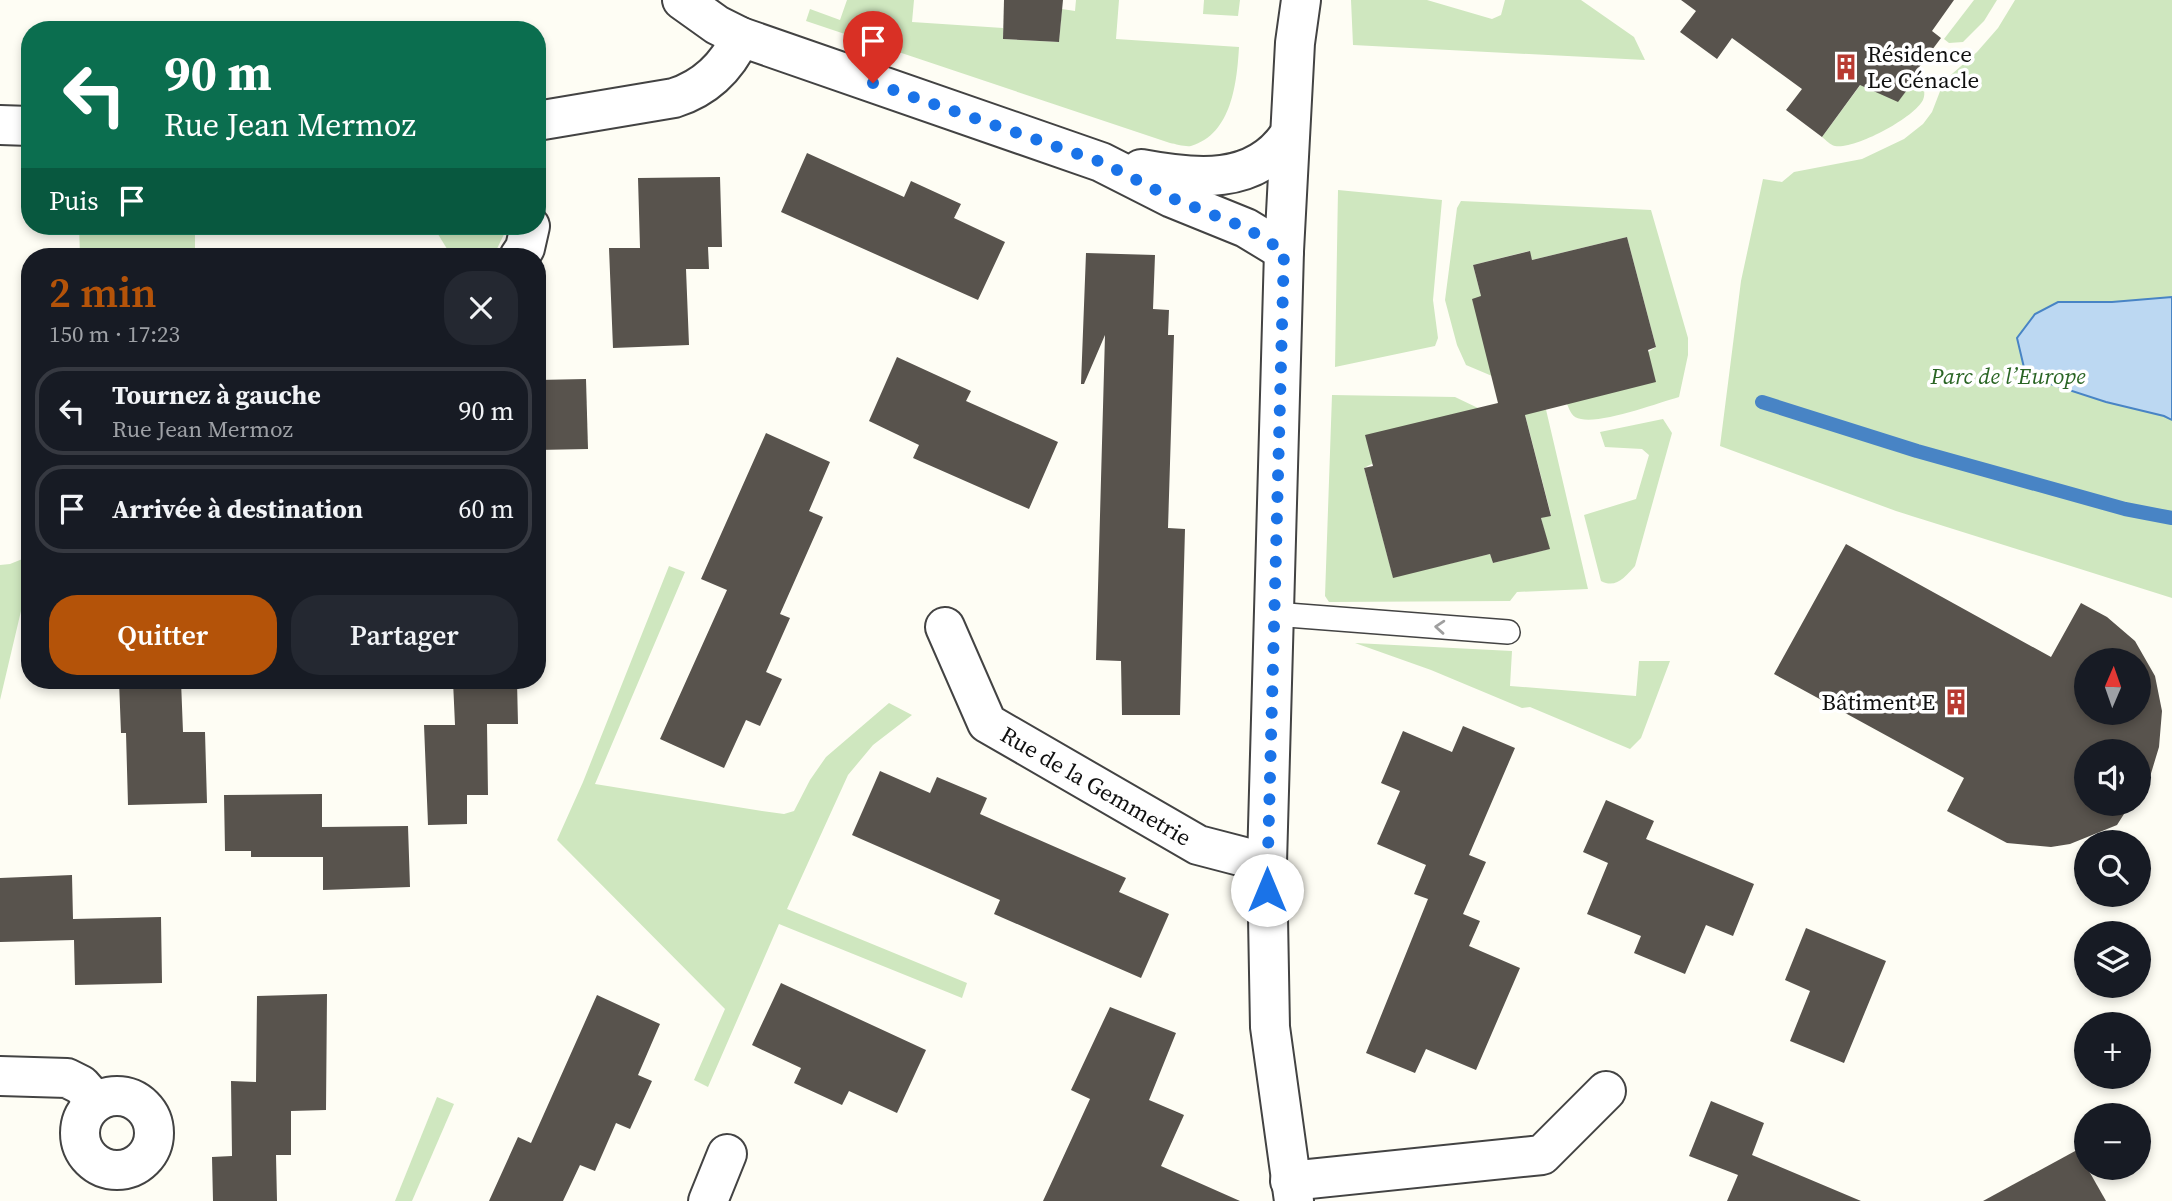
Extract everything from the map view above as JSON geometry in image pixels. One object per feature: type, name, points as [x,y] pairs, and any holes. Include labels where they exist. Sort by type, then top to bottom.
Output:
[{"type":"street","points":[[682,0],[717,25],[741,37],[1101,162],[1172,198],[1246,228],[1284,251]]},
{"type":"street","points":[[1301,0],[1289,135],[1284,251],[1267,863],[1270,1027],[1292,1191],[1542,1155],[1606,1091]]},
{"type":"street","points":[[546,120],[674,99],[691,93],[722,69],[731,58],[741,37]]},
{"type":"street","points":[[0,125],[21,126]]},
{"type":"street","points":[[1101,162],[1185,178],[1232,174],[1264,161],[1280,150],[1289,135]]},
{"type":"street","name":"Rue de la Gemmetrie","points":[[945,627],[987,723],[1198,845],[1267,863]]},
{"type":"street","points":[[0,1076],[66,1078],[81,1085],[96,1102]]},
{"type":"street","points":[[708,1201],[727,1154]]},
{"type":"lane","points":[[1274,614],[1508,632]]},
{"type":"green space","points":[[847,0],[914,0],[912,22],[1003,28],[1003,39],[1059,42],[1062,9],[1075,11],[1076,0],[1119,0],[1116,39],[1239,47],[1234,91],[1224,119],[1205,140],[1191,146],[1170,143],[806,21],[810,9],[840,20]]},
{"type":"green space","points":[[1204,0],[1240,0],[1238,16],[1203,14]]},
{"type":"green space","points":[[1351,0],[1427,0],[1492,19],[1501,15],[1505,0],[1581,0],[1634,37],[1645,60],[1353,45]]},
{"type":"green space","points":[[1974,0],[1997,0],[1984,21],[1963,42],[1949,43],[1944,39]]},
{"type":"green space","name":"Parc de l’Europe","points":[[2015,0],[2172,0],[2172,598],[1896,511],[1720,446],[1741,281],[1763,179],[1782,182],[1794,172],[1862,159],[1904,139],[1923,124],[1932,112],[1944,81],[1977,52],[1998,28]]},
{"type":"green space","points":[[1918,75],[1922,78],[1923,100],[1896,124],[1869,138],[1844,146],[1833,145],[1822,137],[1864,80],[1900,99]]},
{"type":"green space","points":[[1338,190],[1442,200],[1433,300],[1438,338],[1435,346],[1335,367]]},
{"type":"green space","points":[[1461,201],[1651,210],[1688,338],[1688,355],[1679,397],[1615,416],[1590,420],[1575,417],[1567,404],[1656,347],[1627,237],[1532,260],[1529,251],[1473,265],[1481,296],[1492,376],[1466,365],[1457,345],[1445,300],[1457,208]]},
{"type":"green space","points":[[79,235],[195,235],[195,248],[80,248]]},
{"type":"green space","points":[[439,235],[504,235],[497,248],[446,248]]},
{"type":"green space","points":[[1332,395],[1455,397],[1478,408],[1364,468],[1393,577],[1490,554],[1493,563],[1549,549],[1541,518],[1551,515],[1523,407],[1544,401],[1588,589],[1517,592],[1510,601],[1329,602],[1325,596]]},
{"type":"green space","points":[[1663,419],[1672,433],[1635,566],[1620,581],[1606,583],[1601,581],[1584,515],[1636,499],[1649,455],[1642,449],[1605,447],[1600,432]]},
{"type":"green space","points":[[21,560],[21,611],[0,700],[0,565]]},
{"type":"green space","points":[[669,566],[685,572],[595,784],[784,814],[794,811],[826,757],[889,703],[912,715],[873,745],[848,775],[787,909],[967,983],[962,998],[779,924],[708,1087],[694,1080],[725,1009],[557,840],[583,782]]},
{"type":"green space","points":[[1355,643],[1512,651],[1510,686],[1636,696],[1639,661],[1670,661],[1641,738],[1630,749],[1530,707],[1522,708],[1431,670]]},
{"type":"green space","points":[[437,1097],[454,1104],[412,1201],[395,1201]]},
{"type":"water","points":[[2172,297],[2172,420],[2026,376],[2017,338],[2035,314],[2058,302],[2112,302]]},
{"type":"building","points":[[1004,0],[1063,0],[1059,42],[1003,39]]},
{"type":"building","name":"Résidence Le Cénacle","points":[[1681,0],[1954,0],[1932,31],[1941,38],[1914,74],[1913,82],[1898,102],[1860,85],[1822,137],[1786,110],[1802,89],[1732,38],[1717,59],[1680,32],[1696,11]]},
{"type":"building","points":[[807,153],[904,197],[911,181],[961,204],[954,218],[1005,242],[978,300],[781,212]]},
{"type":"building","points":[[720,177],[722,247],[708,247],[709,269],[686,269],[689,345],[613,348],[609,248],[640,248],[638,178]]},
{"type":"building","points":[[1627,237],[1656,347],[1648,350],[1656,382],[1525,415],[1551,516],[1541,518],[1550,549],[1493,563],[1490,554],[1393,578],[1364,468],[1373,466],[1365,435],[1498,403],[1472,299],[1481,296],[1473,265],[1530,251],[1532,260]]},
{"type":"building","points":[[1086,253],[1155,255],[1153,309],[1169,310],[1168,335],[1174,335],[1168,528],[1185,529],[1180,715],[1122,715],[1121,661],[1096,660],[1105,335],[1084,384],[1081,384]]},
{"type":"building","points":[[897,357],[971,391],[966,401],[1058,442],[1029,509],[913,458],[919,445],[869,421]]},
{"type":"building","points":[[586,379],[588,449],[546,450],[546,380]]},
{"type":"building","points":[[766,433],[830,462],[809,511],[823,517],[780,614],[790,618],[766,672],[782,679],[760,726],[746,720],[724,768],[660,739],[727,590],[701,579]]},
{"type":"building","name":"Bâtiment E","points":[[1846,544],[2051,657],[2081,603],[2107,617],[2135,641],[2139,648],[2074,648],[2074,725],[2151,725],[2151,669],[2155,676],[2162,711],[2159,747],[2151,773],[2151,739],[2074,739],[2074,816],[2123,816],[2117,825],[2105,830],[2074,830],[2074,842],[2070,844],[2051,847],[2007,843],[1947,811],[1964,778],[1774,674]]},
{"type":"building","points":[[119,689],[181,689],[183,732],[205,732],[207,803],[128,805],[126,733],[121,733]]},
{"type":"building","points":[[453,689],[517,689],[518,724],[487,724],[488,795],[467,795],[467,824],[428,825],[424,725],[455,725]]},
{"type":"building","points":[[1463,726],[1515,748],[1469,855],[1486,862],[1463,914],[1480,921],[1469,946],[1520,968],[1476,1070],[1426,1049],[1415,1073],[1366,1053],[1428,899],[1414,894],[1426,865],[1377,844],[1400,791],[1381,783],[1403,731],[1452,752]]},
{"type":"building","points":[[880,771],[930,793],[937,777],[987,798],[980,814],[1126,878],[1119,892],[1169,914],[1141,978],[994,914],[1000,900],[852,835]]},
{"type":"building","points":[[322,794],[322,827],[408,826],[410,887],[323,890],[323,857],[251,857],[251,851],[225,851],[224,795]]},
{"type":"building","points":[[1606,800],[1654,821],[1646,839],[1754,884],[1733,936],[1706,925],[1685,974],[1634,953],[1641,936],[1587,914],[1608,863],[1583,852]]},
{"type":"building","points":[[72,875],[73,919],[161,917],[162,983],[75,985],[74,940],[0,942],[0,878]]},
{"type":"building","points":[[1806,928],[1886,961],[1844,1063],[1790,1041],[1810,991],[1785,980]]},
{"type":"building","points":[[781,983],[926,1050],[897,1113],[849,1091],[842,1105],[794,1083],[801,1068],[752,1045]]},
{"type":"building","points":[[327,994],[326,1110],[291,1111],[291,1155],[276,1155],[277,1201],[213,1201],[212,1157],[232,1156],[231,1081],[256,1082],[257,996]]},
{"type":"building","points":[[597,995],[660,1024],[638,1075],[652,1081],[630,1129],[616,1123],[595,1171],[580,1165],[563,1201],[489,1201],[518,1137],[531,1143]]},
{"type":"building","points":[[1110,1007],[1176,1033],[1149,1100],[1184,1115],[1161,1166],[1240,1201],[1043,1201],[1090,1099],[1071,1090]]},
{"type":"building","points":[[1711,1101],[1764,1123],[1752,1155],[1861,1201],[1727,1201],[1738,1175],[1689,1156]]},
{"type":"building","points":[[2074,1152],[2074,1180],[2094,1180],[2106,1201],[1983,1201]]},
{"type":"waterway","points":[[1762,402],[1917,451],[2125,509],[2172,518]]},
{"type":"place","name":"Résidence Le Cénacle","points":[[1846,67]]},
{"type":"place","name":"Bâtiment E","points":[[1956,702]]},
{"type":"route","points":[[873,83],[1101,162],[1172,198],[1246,228],[1284,251],[1267,890]]}]
